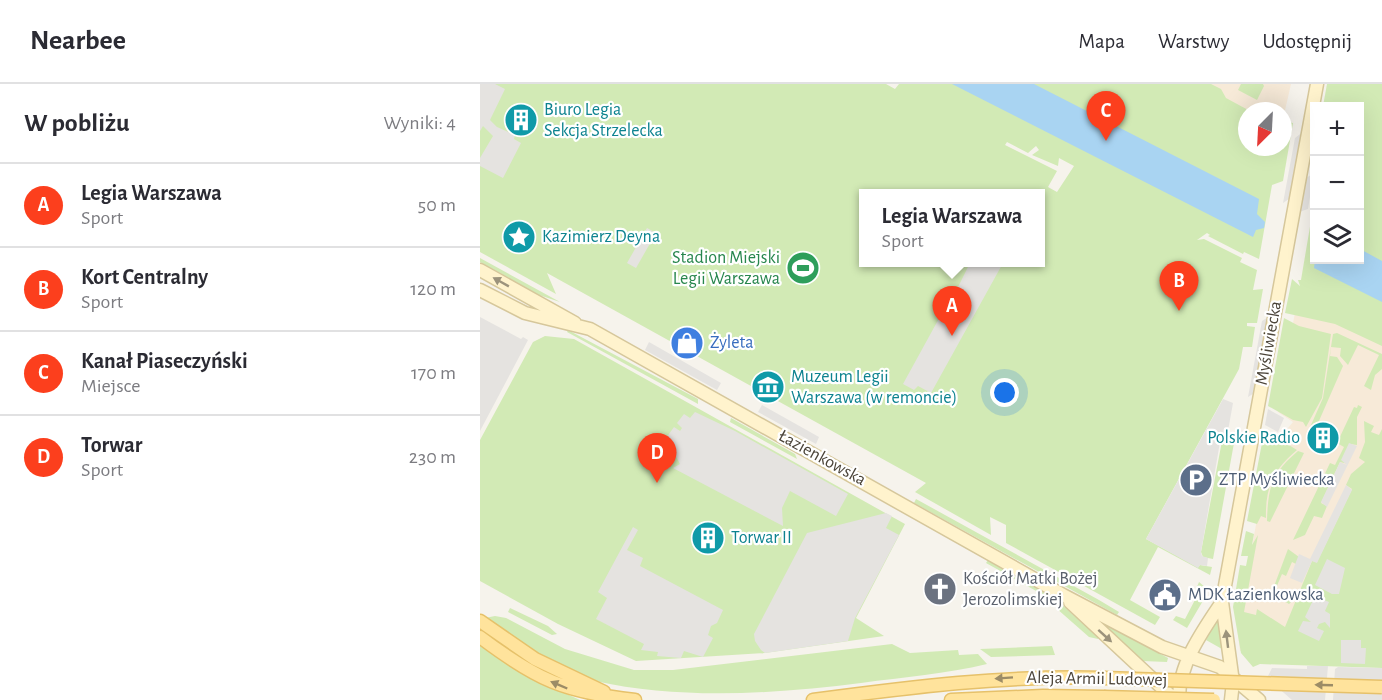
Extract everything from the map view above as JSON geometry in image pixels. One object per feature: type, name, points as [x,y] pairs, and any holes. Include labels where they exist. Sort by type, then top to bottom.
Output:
[{"type":"main road","points":[[480,621],[547,666],[616,697]]},
{"type":"main road","points":[[480,637],[526,670],[558,686],[585,694],[635,700]]},
{"type":"main road","name":"Aleja Armii Ludowej","points":[[813,700],[982,680],[1036,677],[1382,687]]},
{"type":"main road","name":"Aleja Armii Ludowej","points":[[951,700],[1033,696],[1214,700]]},
{"type":"street","name":"Myśliwiecka","points":[[1231,700],[1232,675],[1222,602],[1317,84]]},
{"type":"street","name":"Łazienkowska","points":[[480,270],[839,467],[1063,595],[1162,647],[1213,663],[1232,675]]},
{"type":"street","name":"Łazienkowska","points":[[480,290],[525,313],[578,325]]},
{"type":"street","name":"Łazienkowska","points":[[1063,595],[1177,700]]},
{"type":"street","name":"Myśliwiecka","points":[[1177,700],[1181,679],[1190,657],[1222,602]]},
{"type":"street","points":[[1232,675],[1259,700]]},
{"type":"shaded area","points":[[480,84],[495,84],[505,89],[490,120],[497,127],[515,135],[514,139],[521,143],[503,178],[480,166],[480,158],[493,136],[483,126],[480,131]]},
{"type":"shaded area","points":[[1185,84],[1291,84],[1287,102],[1238,102],[1238,110]]},
{"type":"shaded area","points":[[1304,131],[1292,197],[1283,203],[1292,156],[1295,138]]},
{"type":"shaded area","points":[[1310,176],[1308,209],[1299,212],[1306,178]]},
{"type":"shaded area","points":[[647,228],[656,233],[636,268],[627,263]]},
{"type":"shaded area","points":[[968,267],[1001,267],[931,393],[918,386],[914,390],[903,384],[942,313],[946,311]]},
{"type":"shaded area","points":[[1297,302],[1382,343],[1382,438],[1280,644],[1240,651],[1237,628],[1271,443],[1287,436],[1288,428],[1293,422],[1278,412],[1277,408]]},
{"type":"shaded area","points":[[1270,316],[1256,392],[1248,397],[1262,321]]},
{"type":"shaded area","points":[[480,317],[521,339],[523,337],[528,340],[480,431]]},
{"type":"shaded area","points":[[649,342],[721,383],[717,390],[645,350]]},
{"type":"shaded area","name":"ZTP Myśliwiecka","points":[[1223,399],[1233,403],[1226,442],[1220,442],[1201,552],[1202,556],[1208,558],[1207,566],[1200,565],[1198,568],[1146,539]]},
{"type":"shaded area","points":[[762,405],[819,437],[816,444],[758,412]]},
{"type":"shaded area","points":[[1268,409],[1284,418],[1278,432],[1265,425]]},
{"type":"shaded area","points":[[695,412],[735,431],[848,494],[836,516],[790,491],[782,508],[783,526],[673,468],[680,464],[670,445],[664,441],[674,427],[680,431],[682,428],[677,423],[684,414],[690,418]]},
{"type":"shaded area","points":[[1349,443],[1357,446],[1327,507],[1321,502],[1340,462],[1347,465],[1341,460]]},
{"type":"shaded area","points":[[1346,485],[1352,490],[1317,563],[1312,561],[1302,583],[1290,578],[1299,554],[1310,559]]},
{"type":"shaded area","points":[[886,513],[892,516],[886,528],[899,535],[855,618],[848,641],[765,653],[761,650],[755,641],[754,634],[807,533]]},
{"type":"shaded area","points":[[633,527],[638,530],[627,550],[643,558],[640,566],[723,610],[717,623],[711,626],[708,635],[713,638],[703,657],[684,651],[681,658],[657,656],[658,652],[641,650],[644,644],[596,619],[607,598],[598,592]]},
{"type":"shaded area","points":[[1327,559],[1345,568],[1339,594],[1332,594],[1315,585]]},
{"type":"shaded area","points":[[1315,596],[1329,602],[1325,611],[1330,614],[1330,628],[1325,622],[1319,624],[1317,628],[1324,631],[1319,641],[1298,631],[1303,621],[1311,622],[1305,617]]},
{"type":"shaded area","points":[[1341,640],[1361,640],[1361,648],[1366,648],[1365,664],[1341,663]]},
{"type":"shaded area","points":[[1307,666],[1328,666],[1325,700],[1292,700],[1267,678],[1272,668],[1307,669]]},
{"type":"shaded area","points":[[1338,667],[1382,668],[1382,700],[1333,700],[1335,669]]},
{"type":"green space","points":[[480,84],[886,84],[895,89],[899,84],[1211,84],[1221,89],[1226,98],[1238,104],[1238,156],[1287,156],[1283,181],[1272,185],[1259,259],[1244,252],[1243,254],[1208,236],[1210,235],[1207,233],[1197,240],[1204,239],[1242,258],[1240,262],[1257,270],[1253,290],[1263,289],[1257,323],[1247,323],[1247,326],[1255,327],[1252,347],[1243,347],[1239,369],[1146,539],[1198,567],[1200,565],[1212,567],[1210,575],[1158,547],[1130,600],[1160,617],[1155,625],[1006,543],[1006,525],[990,517],[991,535],[915,492],[926,483],[547,273],[556,294],[480,252]],"holes":[[[1007,142],[1028,153],[1036,146],[1039,150],[1032,155],[1058,166],[1059,158],[1074,166],[1057,192],[1048,187],[1057,171],[1005,145]]]},
{"type":"green space","points":[[1241,84],[1263,84],[1264,86],[1257,100],[1238,90]]},
{"type":"green space","points":[[1327,84],[1382,84],[1382,346],[1335,324],[1285,313],[1292,279],[1300,286],[1298,280],[1301,280],[1310,227],[1310,264],[1364,264],[1364,102],[1324,102]]},
{"type":"green space","points":[[480,258],[560,302],[539,295],[480,262]]},
{"type":"green space","points":[[1284,318],[1299,326],[1331,334],[1322,398],[1306,427],[1303,422],[1293,420],[1268,406]]},
{"type":"green space","points":[[568,330],[698,399],[698,404],[567,332]]},
{"type":"green space","points":[[1337,333],[1382,354],[1382,369],[1375,375],[1371,390],[1364,386],[1379,355],[1358,345],[1348,365],[1340,356],[1341,348],[1331,347],[1330,356],[1337,357],[1343,366],[1315,430],[1310,428],[1323,398],[1333,334]]},
{"type":"green space","points":[[545,336],[574,339],[905,524],[856,618],[884,636],[765,653],[636,661],[558,624],[480,581],[480,440],[533,342]]},
{"type":"green space","points":[[1358,405],[1362,407],[1357,417],[1357,445],[1350,444],[1348,464],[1340,462],[1321,503],[1327,506],[1322,518],[1314,516],[1305,535],[1293,540],[1330,463],[1335,465],[1344,447],[1337,443],[1354,407],[1357,408]]},
{"type":"green space","points":[[731,418],[795,454],[797,459],[730,422]]},
{"type":"green space","points":[[1364,421],[1374,426],[1371,432],[1379,435],[1382,429],[1382,668],[1260,664],[1253,667],[1241,653],[1233,607],[1240,565],[1246,566],[1248,556],[1241,556],[1246,531],[1254,534],[1252,545],[1258,535],[1244,612],[1256,615],[1257,609],[1285,627],[1312,561],[1317,562],[1352,489],[1346,485],[1351,474],[1365,462],[1359,458],[1365,442]]},
{"type":"green space","points":[[1267,439],[1279,439],[1297,450],[1282,464],[1272,480],[1267,497],[1266,518],[1261,516],[1257,524],[1247,521],[1262,443]]},
{"type":"green space","points":[[1222,441],[1234,443],[1213,559],[1203,557],[1201,552]]},
{"type":"green space","points":[[1298,451],[1304,453],[1270,522],[1267,521],[1273,481],[1282,466]]},
{"type":"green space","points":[[916,499],[1119,612],[1117,615],[914,503]]},
{"type":"green space","points":[[1288,549],[1299,557],[1296,564],[1292,562],[1286,576],[1282,574],[1276,588],[1296,597],[1289,604],[1277,597],[1273,589]]},
{"type":"green space","points":[[988,560],[1052,597],[1049,601],[1038,592],[986,563]]},
{"type":"green space","points":[[1199,582],[1205,587],[1204,599],[1187,628],[1173,620],[1176,616],[1185,619],[1197,596],[1194,594]]},
{"type":"green space","points":[[1060,603],[1098,639],[1089,637],[1056,608]]},
{"type":"green space","points":[[510,608],[548,626],[557,634],[552,635],[508,612]]},
{"type":"green space","points":[[495,616],[506,618],[565,649],[634,670],[673,670],[892,644],[910,653],[958,650],[959,655],[978,654],[987,664],[925,675],[795,690],[728,693],[660,691],[595,681],[566,669],[538,654],[485,618]]},
{"type":"green space","points":[[1218,617],[1222,649],[1206,640]]},
{"type":"green space","points":[[1096,619],[1168,658],[1167,662],[1142,661]]},
{"type":"green space","points":[[480,645],[523,674],[580,700],[480,700]]},
{"type":"green space","points":[[1052,646],[1055,655],[991,657],[980,649]]},
{"type":"water","points":[[952,84],[1034,84],[1259,199],[1257,214],[1265,222],[1264,228],[1256,230],[1253,237]]},
{"type":"water","points":[[1364,251],[1382,261],[1382,302],[1314,268],[1314,264],[1364,264]]},
{"type":"place","name":"Biuro Legia Sekcja Strzelecka","points":[[521,120]]},
{"type":"place","name":"Kanał Piaseczyński","points":[[1106,141]]},
{"type":"place","name":"Kazimierz Deyna","points":[[519,237]]},
{"type":"place","name":"Stadion Miejski Legii Warszawa","points":[[803,268]]},
{"type":"place","name":"Kort Centralny","points":[[1179,311]]},
{"type":"place","name":"Legia Warszawa","points":[[952,336]]},
{"type":"place","name":"Żyleta","points":[[687,343]]},
{"type":"place","name":"Muzeum Legii Warszawa (w remoncie)","points":[[768,387]]},
{"type":"place","name":"Polskie Radio","points":[[1323,438]]},
{"type":"place","name":"ZTP Myśliwiecka","points":[[1196,480]]},
{"type":"place","name":"Torwar","points":[[657,483]]},
{"type":"place","name":"Torwar II","points":[[708,538]]},
{"type":"place","name":"Kościół Matki Bożej Jerozolimskiej","points":[[940,589]]},
{"type":"place","name":"MDK Łazienkowska","points":[[1165,595]]}]
